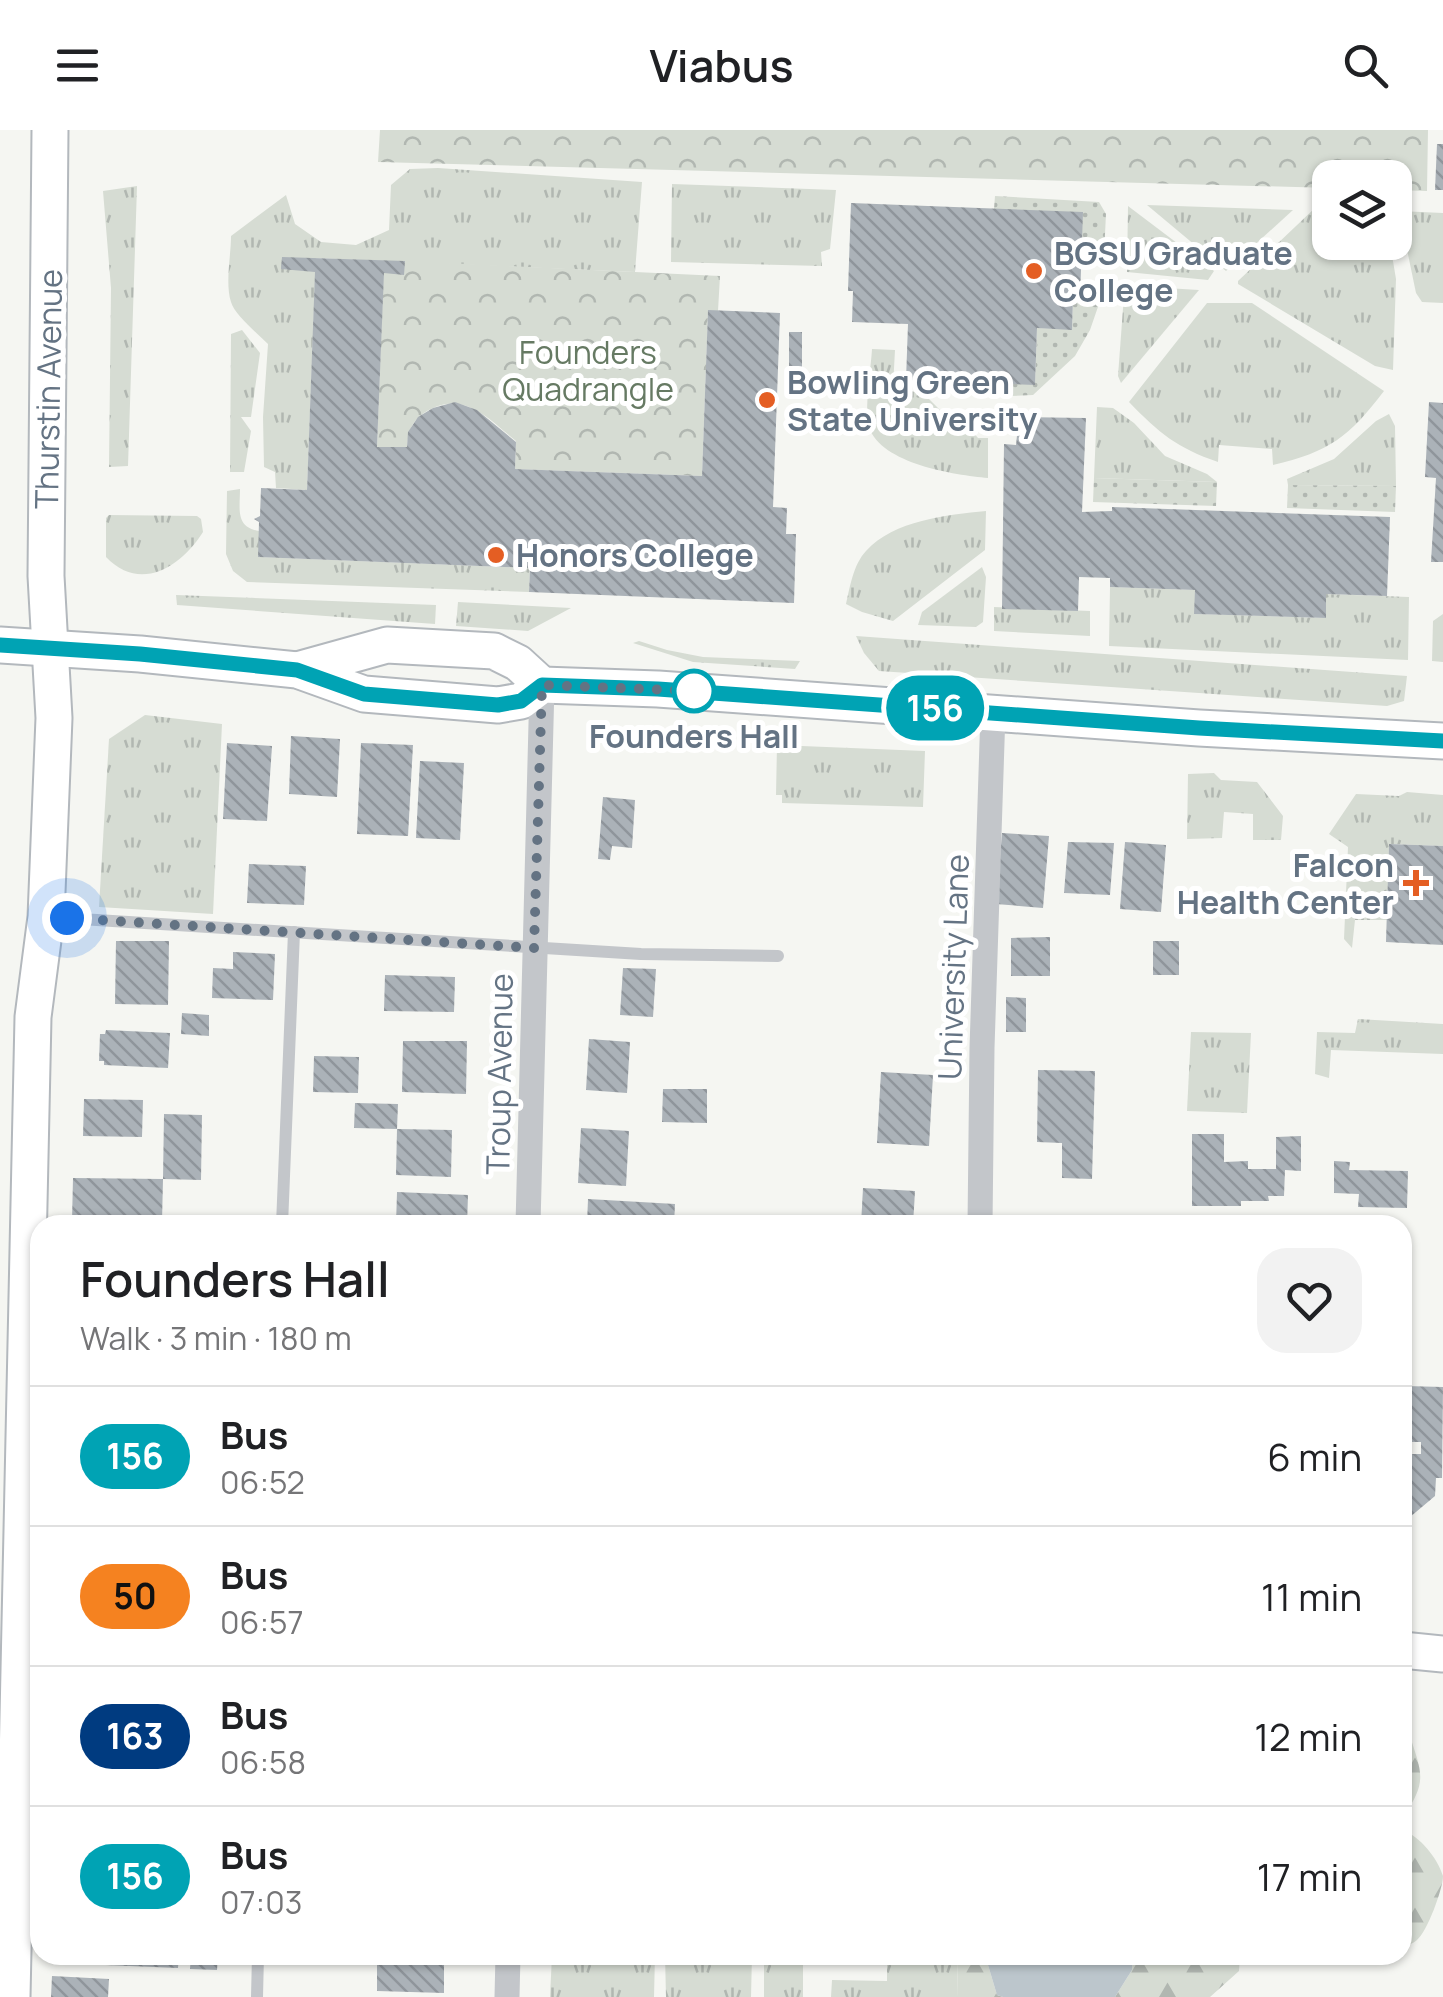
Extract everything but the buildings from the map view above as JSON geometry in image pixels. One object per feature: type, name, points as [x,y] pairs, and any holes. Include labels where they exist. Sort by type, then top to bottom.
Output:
[{"type":"street","name":"Thurstin Avenue","points":[[12,1997],[34,1018],[46,917],[54,718],[46,565],[50,130]]},
{"type":"street","points":[[0,645],[297,670],[364,694],[498,705],[521,701],[542,685],[658,689],[1199,728],[1443,741]]},
{"type":"street","points":[[297,670],[386,646],[494,651],[518,662],[542,685]]},
{"type":"street","name":"Troup Avenue","points":[[528,1215],[542,685]]},
{"type":"street","name":"University Lane","points":[[980,1215],[993,712]]},
{"type":"street","points":[[1412,1651],[1443,1654]]},
{"type":"street","points":[[507,1997],[508,1965]]},
{"type":"lane","points":[[46,917],[682,956],[778,956]]},
{"type":"lane","points":[[282,1215],[294,932]]},
{"type":"lane","points":[[256,1997],[258,1965]]},
{"type":"green space","points":[[380,130],[1428,130],[1427,191],[1412,191],[1412,160],[1312,160],[1312,188],[378,162]]},
{"type":"green space","points":[[410,169],[642,182],[635,272],[316,258],[307,490],[276,488],[275,472],[264,467],[268,344],[241,318],[231,302],[231,236],[286,195],[295,224],[321,242],[356,245],[389,230],[391,185]]},
{"type":"green space","points":[[672,184],[836,190],[830,249],[821,252],[822,266],[671,262]]},
{"type":"green space","points":[[137,186],[128,466],[109,467],[111,288],[103,191]]},
{"type":"green space","points":[[995,196],[1099,202],[1106,214],[1104,254],[1092,263],[1081,262],[994,209]]},
{"type":"green space","points":[[1147,205],[1293,210],[1226,271]]},
{"type":"green space","points":[[1128,206],[1214,271],[1208,280],[1127,272]]},
{"type":"green space","points":[[1312,211],[1312,260],[1393,260],[1396,279],[1393,370],[1375,366],[1238,281]]},
{"type":"green space","points":[[1412,212],[1443,213],[1443,303],[1422,302],[1416,293],[1409,260]]},
{"type":"green space","name":"Founders Quadrangle","points":[[384,260],[720,276],[718,311],[708,311],[702,476],[515,469],[516,441],[484,415],[463,405],[438,406],[420,416],[411,428],[407,447],[377,447]]},
{"type":"green space","points":[[1133,286],[1199,290],[1121,383],[1118,376],[1124,295]]},
{"type":"green space","points":[[1080,292],[1099,292],[1100,301],[1075,356],[1033,395],[1010,396],[1010,384],[1035,384],[1037,328],[1072,329],[1073,299]]},
{"type":"green space","points":[[1207,303],[1252,303],[1384,391],[1360,420],[1336,440],[1292,460],[1273,465],[1272,449],[1219,445],[1218,462],[1191,451],[1160,431],[1129,402]]},
{"type":"green space","points":[[242,330],[260,353],[251,417],[241,417],[251,431],[244,472],[230,472],[231,334]]},
{"type":"green space","points":[[872,349],[895,350],[893,387],[924,394],[944,414],[964,421],[978,438],[988,438],[988,478],[903,459],[876,440],[867,411]]},
{"type":"green space","points":[[1097,407],[1113,408],[1134,423],[1165,456],[1217,482],[1094,478]]},
{"type":"green space","points":[[1389,414],[1395,426],[1396,486],[1288,485],[1287,479],[1334,459]]},
{"type":"green space","points":[[1094,478],[1217,482],[1216,506],[1093,502]]},
{"type":"green space","points":[[1288,485],[1396,486],[1395,512],[1287,508]]},
{"type":"green space","points":[[240,489],[242,521],[259,531],[259,557],[530,568],[529,592],[247,582],[233,571],[226,554],[227,491]]},
{"type":"green space","points":[[986,511],[985,550],[893,621],[846,604],[858,563],[866,551],[891,532],[922,521]]},
{"type":"green space","points":[[109,515],[197,516],[203,532],[172,565],[146,574],[132,573],[106,557]]},
{"type":"green space","points":[[982,567],[986,577],[983,622],[976,627],[918,625],[922,612]]},
{"type":"green space","points":[[1110,587],[1195,590],[1195,614],[1325,618],[1326,594],[1409,597],[1408,660],[1109,646]]},
{"type":"green space","points":[[176,595],[436,605],[435,624],[177,605]]},
{"type":"green space","points":[[458,602],[571,608],[528,631],[456,626]]},
{"type":"green space","points":[[994,607],[1090,611],[1090,636],[994,631]]},
{"type":"green space","points":[[1443,614],[1443,662],[1432,661],[1433,621]]},
{"type":"green space","points":[[856,636],[1407,676],[1404,701],[1387,706],[879,671]]},
{"type":"green space","points":[[639,641],[703,657],[800,661],[795,669],[693,662],[633,643]]},
{"type":"green space","points":[[145,715],[222,724],[213,914],[99,907],[109,739]]},
{"type":"green space","points":[[777,745],[925,751],[923,807],[782,803],[782,795],[776,795]]},
{"type":"green space","points":[[1214,773],[1221,780],[1257,782],[1283,816],[1281,840],[1253,840],[1253,814],[1224,812],[1222,838],[1187,839],[1188,774]]},
{"type":"green space","points":[[1407,792],[1443,795],[1443,846],[1389,844],[1387,920],[1355,920],[1352,948],[1344,939],[1348,847],[1329,834],[1356,794],[1399,796]]},
{"type":"green space","points":[[1358,1019],[1443,1024],[1443,1054],[1331,1050],[1329,1078],[1315,1074],[1317,1032],[1355,1033]]},
{"type":"green space","points":[[1191,1032],[1251,1033],[1247,1113],[1187,1111]]},
{"type":"green space","points":[[1412,1742],[1420,1777],[1412,1801]]},
{"type":"green space","points":[[1412,1835],[1427,1848],[1443,1876],[1425,1928],[1412,1942]]},
{"type":"green space","points":[[552,1965],[655,1965],[654,1997],[550,1997]]},
{"type":"green space","points":[[665,1965],[752,1965],[751,1997],[666,1997]]},
{"type":"green space","points":[[764,1965],[803,1965],[803,1997],[764,1997]]},
{"type":"green space","points":[[887,1965],[957,1965],[958,1997],[831,1997],[832,1980],[887,1981]]},
{"type":"green space","points":[[957,1965],[988,1965],[997,1995],[1003,1997],[958,1997]]},
{"type":"green space","points":[[1132,1965],[1239,1965],[1239,1971],[1210,1997],[1115,1997]]},
{"type":"shaded area","points":[[988,1965],[1132,1965],[1115,1997],[997,1995]]},
{"type":"bus line","name":"156","points":[[0,645],[297,670],[364,694],[498,705],[521,701],[542,685],[658,689],[1199,728],[1443,741]]},
{"type":"place","name":"BGSU Graduate College","points":[[1034,271]]},
{"type":"place","name":"Bowling Green State University","points":[[767,400]]},
{"type":"place","name":"Honors College","points":[[496,555]]},
{"type":"place","name":"Founders Hall","points":[[694,691]]},
{"type":"place","name":"Falcon Health Center","points":[[1416,883]]},
{"type":"route","points":[[67,918],[534,948],[542,685],[694,691]]}]
